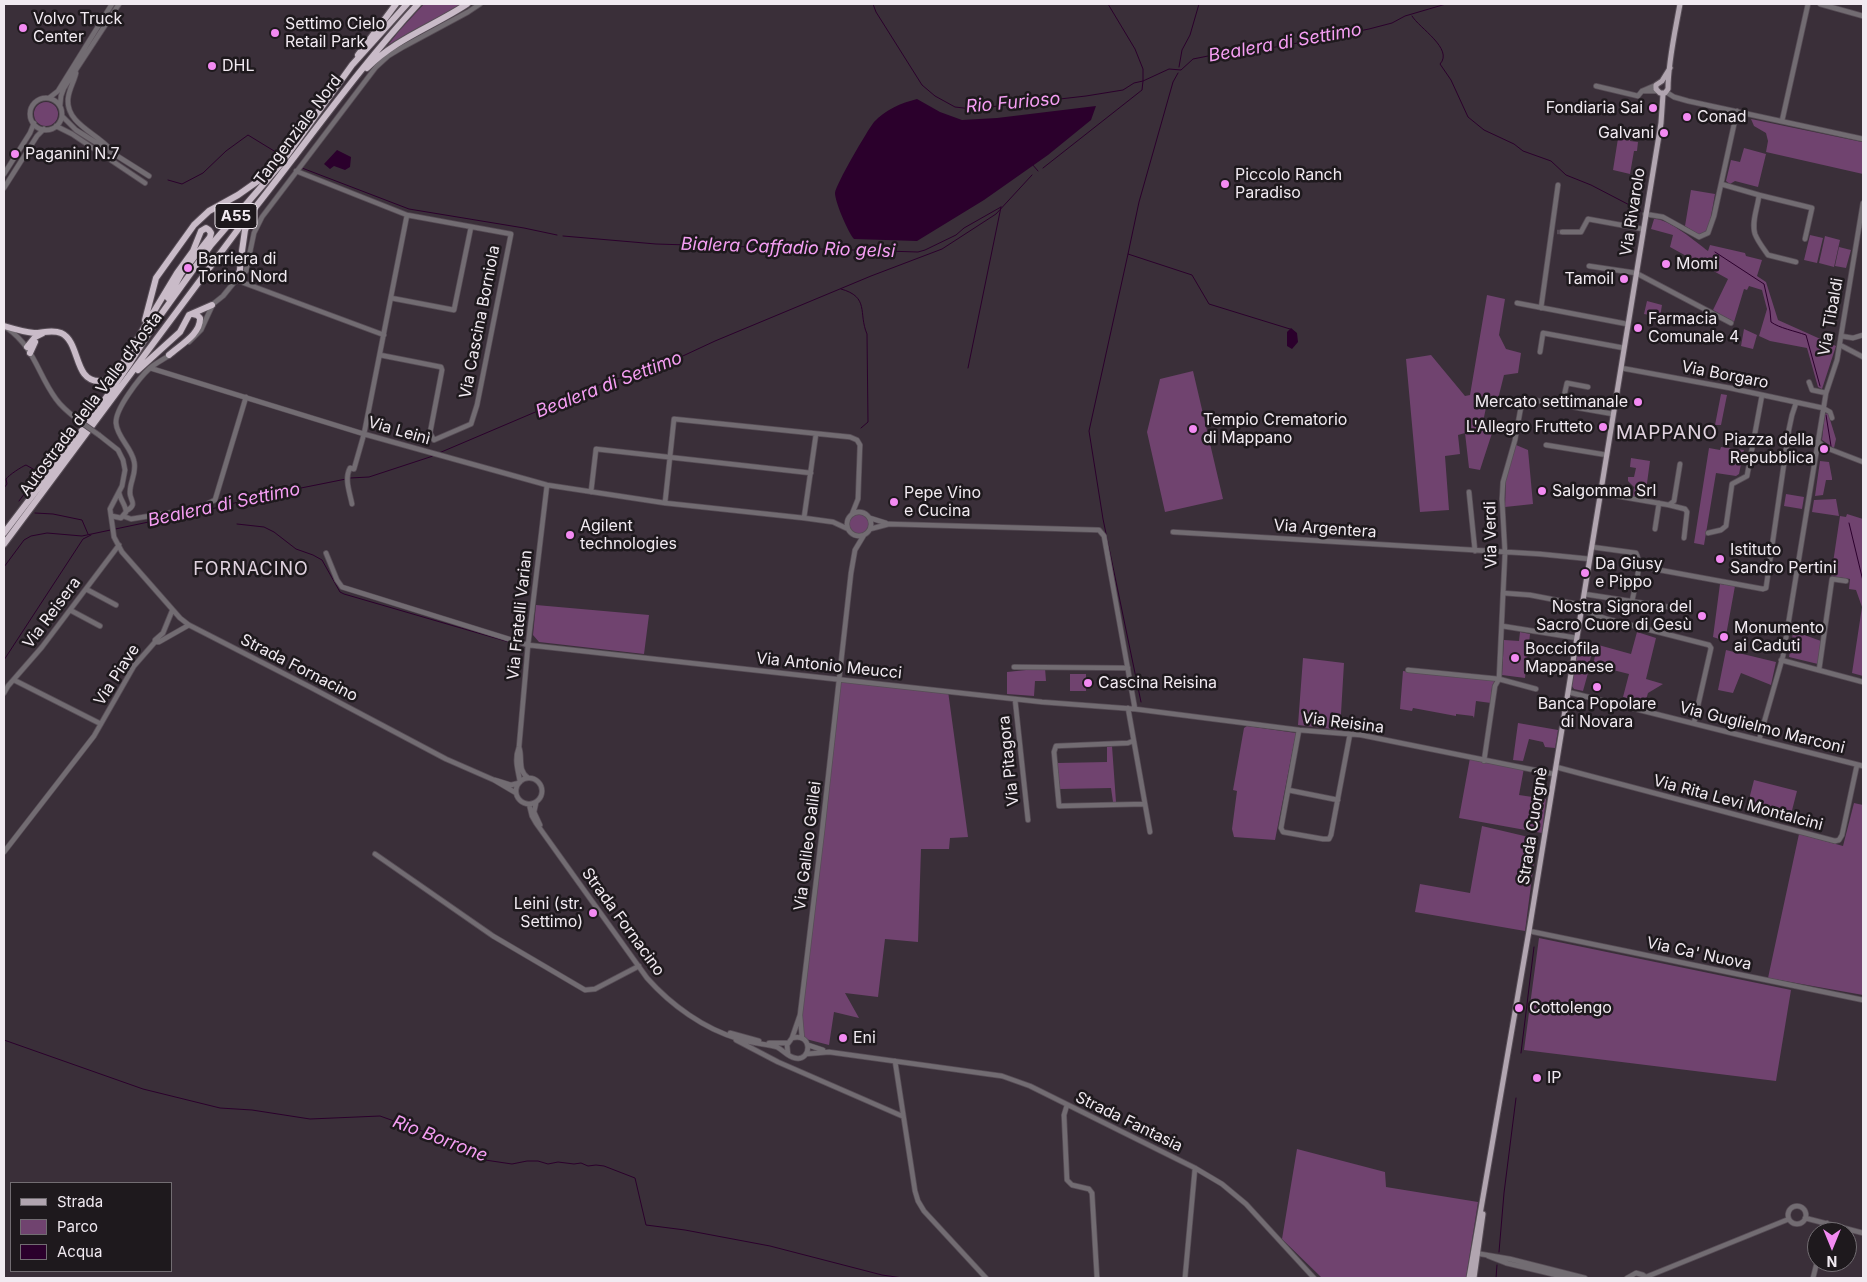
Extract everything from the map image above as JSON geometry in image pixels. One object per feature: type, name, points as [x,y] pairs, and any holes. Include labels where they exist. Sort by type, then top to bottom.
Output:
[{"type":"highway","name":"A55","points":[[352,65],[363,47],[396,4]]},
{"type":"highway","name":"Tangenziale Nord","points":[[192,271],[280,165],[352,65],[407,4]]},
{"type":"highway","name":"Tangenziale Nord","points":[[202,279],[242,224],[278,180],[369,60],[418,4]]},
{"type":"highway","name":"A55","points":[[345,91],[384,52],[467,4]]},
{"type":"highway","points":[[142,329],[156,278],[194,225],[209,211],[238,195],[280,165]]},
{"type":"highway","points":[[236,280],[240,270],[245,230],[278,180]]},
{"type":"highway","points":[[157,320],[177,280],[211,234],[238,214]]},
{"type":"highway","points":[[4,326],[41,334],[54,331],[67,337],[82,371],[90,378],[98,381],[108,379],[114,375],[192,251],[201,231],[208,229],[211,234]]},
{"type":"highway","name":"Autostrada della Valle d'Aosta","points":[[4,532],[99,408],[192,271]]},
{"type":"highway","name":"Autostrada della Valle d'Aosta","points":[[4,544],[202,279]]},
{"type":"highway","points":[[128,379],[180,332],[188,317],[212,305]]},
{"type":"highway","points":[[169,355],[198,328],[200,318],[197,314],[193,314]]},
{"type":"highway","points":[[29,350],[41,334]]},
{"type":"main road","points":[[1662,91],[1670,68],[1680,4]]},
{"type":"main road","name":"Via Rivarolo","points":[[1636,273],[1662,109],[1664,82]]},
{"type":"main road","name":"Strada Cuorgnè","points":[[1474,1278],[1484,1201],[1636,273]]},
{"type":"main road","name":"Strada Cuorgnè","points":[[1469,1278],[1476,1253]]},
{"type":"street","points":[[49,98],[58,91],[112,4]]},
{"type":"street","points":[[119,4],[77,71],[64,88],[60,106],[62,116],[76,130],[149,176]]},
{"type":"street","points":[[113,505],[117,502],[123,504],[128,502],[135,474],[134,462],[118,432],[116,422],[120,408],[150,368],[185,346],[198,334],[212,305],[226,294],[236,280],[245,273],[252,241],[259,222],[359,87],[381,62],[403,47],[480,4]]},
{"type":"street","points":[[1782,120],[1808,4]]},
{"type":"street","points":[[1820,4],[1863,16]]},
{"type":"street","points":[[77,71],[68,101],[70,111],[76,121],[103,142],[110,150]]},
{"type":"street","points":[[1596,86],[1638,96],[1642,91],[1662,91],[1674,97],[1863,139]]},
{"type":"street","points":[[4,174],[30,134],[34,123],[31,113],[35,103],[44,98],[49,98],[60,106]]},
{"type":"street","points":[[1646,214],[1663,217],[1699,237],[1705,236],[1710,230],[1737,111]]},
{"type":"street","points":[[56,126],[62,116]]},
{"type":"street","points":[[34,123],[44,129]]},
{"type":"street","points":[[4,188],[37,136],[44,129],[56,126],[72,134],[145,183]]},
{"type":"street","name":"Via Cascina Borniola","points":[[296,171],[407,215],[510,234],[471,424],[434,440],[430,433],[441,367],[380,355]]},
{"type":"street","points":[[1721,184],[1812,208],[1805,239]]},
{"type":"street","points":[[1541,308],[1557,232],[1558,185]]},
{"type":"street","points":[[1759,195],[1755,234],[1768,255],[1796,262]]},
{"type":"street","name":"Via Tibaldi","points":[[1823,408],[1840,345],[1861,230],[1863,203]]},
{"type":"street","points":[[352,504],[347,479],[350,468],[354,469],[364,434],[407,215]]},
{"type":"street","points":[[1557,232],[1581,232],[1588,219],[1643,229]]},
{"type":"street","points":[[391,298],[454,310],[471,227]]},
{"type":"street","points":[[1589,266],[1636,273]]},
{"type":"street","name":"Via Rivarolo","points":[[1636,273],[1731,323]]},
{"type":"street","points":[[236,280],[384,336]]},
{"type":"street","points":[[1517,303],[1627,324]]},
{"type":"street","points":[[4,326],[16,335],[29,350],[56,399],[82,423],[118,450],[124,460],[125,477],[110,509],[113,528]]},
{"type":"street","points":[[1540,352],[1543,333],[1624,348]]},
{"type":"street","points":[[1841,336],[1853,338],[1863,335]]},
{"type":"street","points":[[1840,345],[1863,357]]},
{"type":"street","name":"Via Leinì","points":[[150,368],[364,434],[547,485],[665,503],[833,522]]},
{"type":"street","name":"Via Borgaro","points":[[1620,368],[1823,408]]},
{"type":"street","points":[[1562,405],[1567,382],[1588,387]]},
{"type":"street","points":[[1809,382],[1812,390],[1826,393]]},
{"type":"street","points":[[1708,533],[1721,530],[1726,526],[1732,484],[1747,476],[1762,395]]},
{"type":"street","points":[[112,516],[122,515],[131,519],[199,508],[215,500],[246,397]]},
{"type":"street","name":"Via Verdi","points":[[1484,761],[1495,686],[1499,679],[1505,553],[1503,482],[1516,440],[1522,401],[1528,400],[1613,414]]},
{"type":"street","points":[[1638,566],[1766,588],[1788,437],[1796,402]]},
{"type":"street","points":[[1759,740],[1781,660],[1790,617],[1823,408],[1830,412],[1832,418]]},
{"type":"street","points":[[665,503],[674,419],[850,437],[857,440],[860,445],[858,498],[852,514],[848,518],[833,522]]},
{"type":"street","points":[[804,518],[816,434]]},
{"type":"street","points":[[1818,440],[1824,447],[1863,462]]},
{"type":"street","points":[[1546,445],[1607,454]]},
{"type":"street","points":[[591,492],[596,449],[811,473]]},
{"type":"street","points":[[1669,505],[1674,501],[1680,464]]},
{"type":"street","name":"Via Fratelli Varian","points":[[519,783],[516,763],[547,485]]},
{"type":"street","points":[[119,492],[123,504],[122,515]]},
{"type":"street","points":[[1469,492],[1475,551]]},
{"type":"street","points":[[1600,493],[1685,509],[1687,512],[1684,538]]},
{"type":"street","points":[[113,528],[132,505],[133,500],[130,496]]},
{"type":"street","points":[[858,498],[863,512],[870,518],[889,524],[1099,530],[1104,536],[1135,709]]},
{"type":"street","points":[[1655,529],[1659,503]]},
{"type":"street","points":[[852,514],[863,512]]},
{"type":"street","points":[[848,518],[850,531],[855,539],[855,550]]},
{"type":"street","points":[[870,518],[872,526],[870,530]]},
{"type":"street","points":[[833,522],[860,536],[864,535]]},
{"type":"street","points":[[855,550],[864,535],[870,530],[889,524]]},
{"type":"street","name":"Strada Fornacino","points":[[113,528],[118,545],[172,610],[189,625],[446,758],[494,780],[516,793]]},
{"type":"street","name":"Via Argentera","points":[[1174,532],[1540,554],[1590,559]]},
{"type":"street","name":"Via Reisera","points":[[4,693],[42,647],[118,545]]},
{"type":"street","points":[[1592,547],[1636,553],[1638,556],[1638,566],[1632,602]]},
{"type":"street","name":"Via Galileo Galilei","points":[[802,1038],[800,1015],[850,573],[855,550]]},
{"type":"street","name":"Via Antonio Meucci","points":[[326,553],[342,588],[528,645],[1015,699],[1128,708]]},
{"type":"street","points":[[1819,670],[1832,579],[1846,581]]},
{"type":"street","points":[[86,589],[116,605]]},
{"type":"street","points":[[1503,593],[1530,595],[1582,607],[1607,619],[1705,643],[1711,648],[1694,723]]},
{"type":"street","points":[[1584,594],[1688,610]]},
{"type":"street","points":[[70,610],[100,626]]},
{"type":"street","name":"Via Piave","points":[[4,852],[94,736],[134,666],[156,642],[155,640],[165,628],[172,610]]},
{"type":"street","name":"Via Piave","points":[[156,642],[160,642],[189,625]]},
{"type":"street","points":[[1502,626],[1577,638]]},
{"type":"street","points":[[1781,660],[1863,682]]},
{"type":"street","points":[[1014,667],[1128,668]]},
{"type":"street","points":[[1408,670],[1499,679],[1536,689]]},
{"type":"street","points":[[14,680],[101,724]]},
{"type":"street","name":"Via Guglielmo Marconi","points":[[1568,692],[1863,766]]},
{"type":"street","name":"Via Pitagora","points":[[1015,699],[1028,820]]},
{"type":"street","points":[[1128,708],[1150,832]]},
{"type":"street","name":"Via Reisina","points":[[1128,708],[1299,730],[1350,734],[1554,774]]},
{"type":"street","points":[[1299,730],[1281,828],[1283,832],[1329,839],[1350,734]]},
{"type":"street","points":[[1133,741],[1128,743],[1056,746],[1054,752],[1059,806],[1145,804]]},
{"type":"street","name":"Via Fratelli Varian","points":[[519,747],[522,770],[529,778]]},
{"type":"street","name":"Via Rita Levi Montalcini","points":[[1556,767],[1835,842],[1840,840],[1842,835],[1857,765]]},
{"type":"street","points":[[529,778],[537,780],[542,788],[541,796],[536,802],[529,804],[522,802],[516,793],[519,783],[529,778]]},
{"type":"street","name":"Strada Fornacino","points":[[494,780],[511,785],[519,783]]},
{"type":"street","points":[[1288,790],[1338,800]]},
{"type":"street","name":"Strada Fornacino","points":[[536,802],[534,812],[542,829]]},
{"type":"street","name":"Strada Fornacino","points":[[529,804],[534,819],[639,966],[656,988],[682,1010],[778,1062],[902,1116]]},
{"type":"street","points":[[375,854],[493,936],[585,990],[594,989],[639,966]]},
{"type":"street","name":"Via Ca' Nuova","points":[[1529,931],[1863,1000]]},
{"type":"street","name":"Via Galileo Galilei","points":[[792,1038],[800,1015]]},
{"type":"street","name":"Strada Fornacino","points":[[722,1032],[775,1044],[788,1043]]},
{"type":"street","name":"Strada Fornacino","points":[[731,1036],[777,1048],[788,1054]]},
{"type":"street","points":[[792,1038],[802,1038],[808,1045],[829,1052],[806,1054],[797,1058],[788,1054],[786,1048],[792,1038]]},
{"type":"street","points":[[806,1054],[808,1045]]},
{"type":"street","name":"Strada Fantasia","points":[[829,1052],[1002,1076],[1030,1086],[1194,1168],[1222,1184],[1246,1204],[1314,1278]]},
{"type":"street","points":[[895,1061],[902,1116],[918,1201],[924,1211],[986,1278]]},
{"type":"street","points":[[1067,1105],[1064,1114],[1067,1180],[1072,1185],[1089,1189],[1092,1193],[1096,1278]]},
{"type":"street","points":[[1185,1278],[1194,1168]]},
{"type":"street","points":[[1796,1206],[1804,1209],[1805,1218],[1802,1222],[1796,1224],[1789,1219],[1789,1210],[1796,1206]]},
{"type":"street","points":[[1805,1218],[1823,1222]]},
{"type":"street","points":[[1627,1278],[1640,1273],[1646,1278],[1789,1219]]},
{"type":"street","points":[[1476,1253],[1510,1259],[1586,1278]]},
{"type":"street","points":[[1487,1255],[1506,1263],[1569,1278]]},
{"type":"green space","points":[[424,4],[464,4],[388,45],[399,31]]},
{"type":"green space","points":[[46,102],[51,103],[57,109],[57,119],[51,125],[46,126],[41,125],[35,119],[34,114],[35,109],[41,103]]},
{"type":"green space","points":[[1751,119],[1862,142],[1863,174],[1766,152],[1768,141],[1766,133],[1754,126]]},
{"type":"green space","points":[[1619,132],[1631,134],[1630,141],[1638,142],[1637,151],[1634,151],[1630,174],[1613,170]]},
{"type":"green space","points":[[1744,148],[1766,154],[1758,187],[1735,181],[1730,184],[1726,181],[1731,160],[1740,162]]},
{"type":"green space","points":[[1691,190],[1715,194],[1709,227],[1703,234],[1698,234],[1685,226]]},
{"type":"green space","points":[[1654,219],[1674,226],[1708,251],[1710,245],[1745,253],[1746,256],[1762,260],[1757,276],[1766,282],[1778,320],[1836,346],[1822,389],[1818,387],[1807,348],[1770,341],[1759,336],[1767,309],[1762,290],[1749,286],[1747,290],[1744,289],[1734,322],[1713,310],[1728,279],[1670,247],[1673,235],[1651,229]]},
{"type":"green space","points":[[1810,235],[1823,238],[1817,263],[1804,260]]},
{"type":"green space","points":[[1825,236],[1840,240],[1834,267],[1819,263]]},
{"type":"green space","points":[[1839,247],[1851,250],[1846,268],[1835,266]]},
{"type":"green space","points":[[1487,295],[1505,299],[1499,335],[1506,349],[1521,353],[1518,373],[1504,375],[1498,399],[1488,398],[1483,422],[1495,424],[1480,470],[1469,468],[1465,433],[1458,435],[1460,454],[1445,456],[1449,510],[1420,512],[1406,359],[1431,355],[1465,396],[1470,395]]},
{"type":"green space","points":[[1647,301],[1662,305],[1660,317],[1644,314]]},
{"type":"green space","points":[[1744,329],[1757,335],[1753,349],[1741,346]]},
{"type":"green space","points":[[1193,371],[1223,499],[1165,512],[1147,432],[1160,379]]},
{"type":"green space","points":[[1721,394],[1727,395],[1721,425],[1715,425]]},
{"type":"green space","points":[[1828,413],[1836,439],[1834,448],[1822,440],[1825,414]]},
{"type":"green space","points":[[1516,445],[1528,450],[1533,504],[1505,507],[1506,477]]},
{"type":"green space","points":[[1721,447],[1744,450],[1739,474],[1736,476],[1716,473],[1704,545],[1694,543],[1709,448],[1720,450]]},
{"type":"green space","points":[[1631,458],[1650,461],[1645,498],[1633,496],[1634,487],[1628,481],[1628,477],[1634,477],[1636,468],[1630,467]]},
{"type":"green space","points":[[1820,461],[1829,462],[1832,480],[1826,480],[1823,495],[1815,496]]},
{"type":"green space","points":[[1786,494],[1804,497],[1802,509],[1784,506]]},
{"type":"green space","points":[[1836,499],[1839,516],[1812,512],[1814,500]]},
{"type":"green space","points":[[859,514],[866,517],[869,524],[866,531],[859,534],[852,531],[849,524],[852,517]]},
{"type":"green space","points":[[1847,514],[1863,519],[1863,676],[1852,673],[1862,607],[1856,590],[1849,589],[1850,579],[1831,576],[1840,516],[1846,517]]},
{"type":"green space","points":[[1720,584],[1735,586],[1725,641],[1713,637]]},
{"type":"green space","points":[[536,605],[649,615],[644,654],[539,642],[533,635]]},
{"type":"green space","name":"Bocciofila Mappanese","points":[[1520,632],[1530,634],[1525,678],[1502,675],[1504,640],[1519,641]]},
{"type":"green space","points":[[1637,632],[1656,638],[1646,679],[1663,684],[1648,693],[1645,703],[1623,697],[1629,674],[1593,665],[1597,647],[1579,643],[1580,640],[1631,654]]},
{"type":"green space","points":[[1796,632],[1821,641],[1818,664],[1789,657],[1793,633]]},
{"type":"green space","points":[[1578,649],[1592,652],[1589,665],[1576,662]]},
{"type":"green space","points":[[1726,650],[1776,662],[1771,685],[1741,673],[1733,693],[1718,690]]},
{"type":"green space","points":[[1303,658],[1344,663],[1340,730],[1298,725]]},
{"type":"green space","points":[[1045,668],[1046,681],[1035,681],[1034,696],[1007,694],[1007,672]]},
{"type":"green space","points":[[1574,669],[1588,673],[1583,691],[1574,689],[1572,686]]},
{"type":"green space","points":[[1403,671],[1495,680],[1492,686],[1491,703],[1476,701],[1474,718],[1473,716],[1456,714],[1456,716],[1413,708],[1412,711],[1400,709]]},
{"type":"green space","points":[[1070,674],[1086,674],[1086,691],[1070,691]]},
{"type":"green space","points":[[839,679],[948,691],[968,837],[950,838],[949,849],[921,849],[918,942],[885,939],[878,997],[845,993],[859,1018],[834,1012],[829,1045],[802,1038],[802,1014]]},
{"type":"green space","points":[[1518,723],[1558,730],[1555,748],[1545,747],[1543,742],[1529,739],[1523,761],[1513,760]]},
{"type":"green space","points":[[1247,726],[1296,733],[1275,840],[1234,837],[1232,829],[1237,791],[1233,790],[1244,728]]},
{"type":"green space","points":[[1112,746],[1116,802],[1113,802],[1111,788],[1060,789],[1057,763],[1107,762],[1107,747]]},
{"type":"green space","points":[[1470,758],[1524,768],[1519,795],[1546,799],[1542,833],[1459,818]]},
{"type":"green space","points":[[1754,780],[1797,791],[1789,822],[1746,811]]},
{"type":"green space","points":[[1854,803],[1863,805],[1863,995],[1768,978],[1799,834],[1843,846]]},
{"type":"green space","points":[[1482,826],[1537,839],[1525,931],[1415,912],[1420,884],[1470,893]]},
{"type":"green space","points":[[1539,938],[1791,990],[1776,1081],[1524,1050]]},
{"type":"green space","points":[[1297,1149],[1385,1172],[1386,1187],[1478,1202],[1466,1278],[1322,1278],[1282,1239]]},
{"type":"water","points":[[917,99],[940,112],[962,120],[997,118],[1096,106],[1091,120],[1048,155],[984,200],[917,241],[854,239],[845,224],[837,203],[835,193],[841,179],[874,122],[894,108]]},
{"type":"water","points":[[337,150],[351,157],[350,167],[345,170],[334,166],[330,169],[324,164]]},
{"type":"water","points":[[1291,328],[1297,333],[1298,342],[1292,349],[1287,346],[1287,332]]},
{"type":"waterway","name":"Rio Furioso","points":[[873,4],[876,12],[922,85],[935,96],[955,107],[972,109],[1123,90],[1134,83],[1143,81],[1143,69],[1135,49],[1108,4]]},
{"type":"waterway","points":[[1179,67],[1182,50],[1190,35],[1199,4]]},
{"type":"waterway","name":"Bealera di Settimo","points":[[1043,168],[1142,90],[1143,81],[1169,69],[1181,70],[1193,59],[1213,55],[1243,53],[1303,42],[1317,37],[1369,29],[1446,4]]},
{"type":"waterway","points":[[1412,16],[1434,39],[1443,52],[1440,64],[1451,80],[1468,117],[1484,130],[1514,144],[1523,151],[1551,161],[1566,175],[1591,185],[1641,211]]},
{"type":"waterway","points":[[1178,73],[1173,82],[1139,202],[1128,254],[1192,275],[1209,304],[1290,329]]},
{"type":"waterway","name":"Bialera Caffadio Rio gelsi","points":[[168,180],[182,184],[203,173],[226,151],[248,135],[279,154]]},
{"type":"waterway","points":[[1032,164],[1038,171]]},
{"type":"waterway","name":"Bialera Caffadio Rio gelsi","points":[[302,168],[409,209],[557,235]]},
{"type":"waterway","name":"Bealera di Settimo","points":[[439,453],[613,379],[642,375],[715,341],[871,276],[942,249],[996,214],[1032,175]]},
{"type":"waterway","name":"Bialera Caffadio Rio gelsi","points":[[563,236],[656,244],[918,252],[956,235],[964,228],[1001,207]]},
{"type":"waterway","points":[[968,368],[1001,207]]},
{"type":"waterway","points":[[1715,252],[1764,284],[1771,322],[1806,335],[1820,386]]},
{"type":"waterway","points":[[1128,254],[1089,431],[1103,519],[1141,702]]},
{"type":"waterway","points":[[841,289],[850,292],[860,301],[867,334],[868,422],[861,428]]},
{"type":"waterway","points":[[1826,415],[1831,446]]},
{"type":"waterway","name":"Bealera di Settimo","points":[[350,478],[369,477],[433,456]]},
{"type":"waterway","points":[[4,488],[7,484],[6,479],[26,465],[40,473],[19,501]]},
{"type":"waterway","name":"Bealera di Settimo","points":[[4,567],[24,540],[31,536],[47,533],[82,536],[346,479]]},
{"type":"waterway","points":[[35,513],[53,514],[82,520],[88,534]]},
{"type":"waterway","points":[[1849,523],[1863,581]]},
{"type":"waterway","points":[[237,524],[264,527],[274,532],[296,549],[322,560],[340,592],[344,594],[509,642]]},
{"type":"waterway","points":[[4,660],[83,539],[91,535]]},
{"type":"waterway","points":[[1521,1053],[1534,947]]},
{"type":"waterway","name":"Rio Borrone","points":[[4,1040],[143,1089],[220,1108],[252,1110],[310,1119],[380,1116],[425,1132],[485,1160],[512,1164],[538,1161],[548,1164],[558,1162],[604,1166],[635,1178],[646,1225],[685,1230],[770,1246],[882,1275],[903,1278]]},
{"type":"waterway","points":[[1499,1252],[1504,1193],[1516,1098]]},
{"type":"waterway","points":[[1496,1278],[1497,1265]]},
{"type":"tunnel","points":[[1557,232],[1562,232]]},
{"type":"place","name":"Volvo Truck Center","points":[[23,28]]},
{"type":"place","name":"Settimo Cielo Retail Park","points":[[275,33]]},
{"type":"place","name":"DHL","points":[[212,66]]},
{"type":"place","name":"Fondiaria Sai","points":[[1653,108]]},
{"type":"place","name":"Conad","points":[[1687,117]]},
{"type":"place","name":"Galvani","points":[[1664,133]]},
{"type":"place","name":"Paganini N.7","points":[[15,154]]},
{"type":"place","name":"Piccolo Ranch Paradiso","points":[[1225,184]]},
{"type":"place","name":"Momi","points":[[1666,264]]},
{"type":"place","name":"Barriera di Torino Nord","points":[[188,268]]},
{"type":"place","name":"Tamoil","points":[[1624,279]]},
{"type":"place","name":"Farmacia Comunale 4","points":[[1638,328]]},
{"type":"place","name":"Mercato settimanale","points":[[1638,402]]},
{"type":"place","name":"L'Allegro Frutteto","points":[[1603,427]]},
{"type":"place","name":"Tempio Crematorio di Mappano","points":[[1193,429]]},
{"type":"place","name":"Piazza della Repubblica","points":[[1824,449]]},
{"type":"place","name":"Salgomma Srl","points":[[1542,491]]},
{"type":"place","name":"Pepe Vino e Cucina","points":[[894,502]]},
{"type":"place","name":"Agilent technologies","points":[[570,535]]},
{"type":"place","name":"Istituto Sandro Pertini","points":[[1720,559]]},
{"type":"place","name":"Da Giusy e Pippo","points":[[1585,573]]},
{"type":"place","name":"Nostra Signora del Sacro Cuore di Gesù","points":[[1702,616]]},
{"type":"place","name":"Monumento ai Caduti","points":[[1724,637]]},
{"type":"place","name":"Bocciofila Mappanese","points":[[1515,658]]},
{"type":"place","name":"Cascina Reisina","points":[[1088,683]]},
{"type":"place","name":"Banca Popolare di Novara","points":[[1597,687]]},
{"type":"place","name":"Leini (str. Settimo)","points":[[593,913]]},
{"type":"place","name":"Cottolengo","points":[[1519,1008]]},
{"type":"place","name":"Eni","points":[[843,1038]]},
{"type":"place","name":"IP","points":[[1537,1078]]},
{"type":"district","name":"MAPPANO","points":[[1667,433]]},
{"type":"district","name":"FORNACINO","points":[[251,570]]}]
